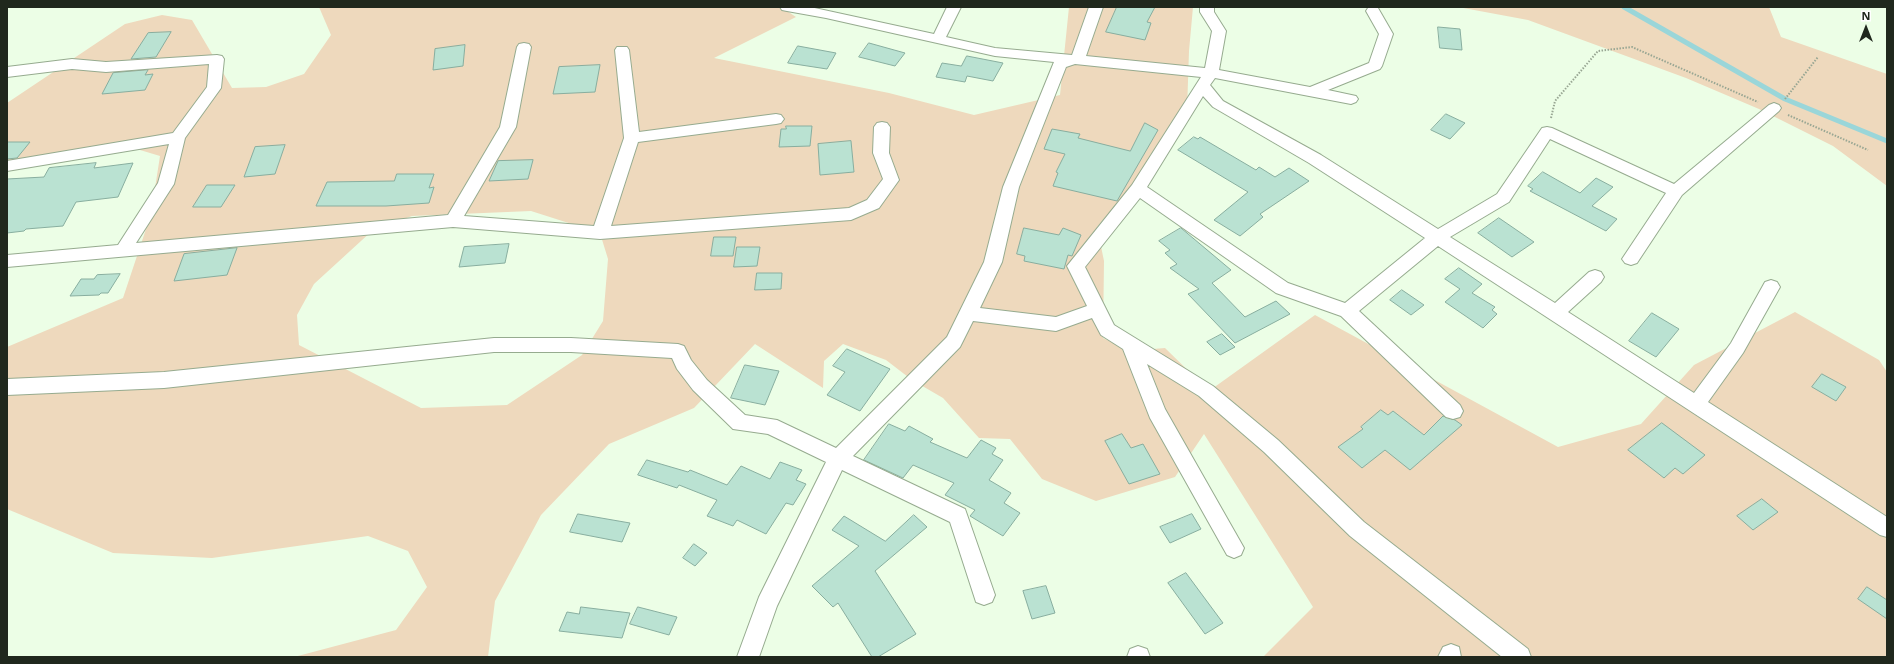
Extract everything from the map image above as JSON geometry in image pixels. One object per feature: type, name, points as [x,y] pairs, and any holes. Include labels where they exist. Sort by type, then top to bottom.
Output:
[{"type":"street","points":[[787,7],[826,14],[995,52],[1078,59],[1351,99]]},
{"type":"street","points":[[938,39],[954,7]]},
{"type":"street","points":[[1078,59],[1096,7]]},
{"type":"street","points":[[1207,7],[1207,12],[1219,31],[1207,79],[1138,189],[1076,266],[1096,310],[1107,330],[1206,391],[1271,446],[1357,529],[1520,657]]},
{"type":"street","points":[[1310,92],[1375,66],[1386,34],[1373,11]]},
{"type":"street","points":[[453,221],[508,127],[524,47]]},
{"type":"street","points":[[600,233],[632,138],[622,50]]},
{"type":"street","points":[[7,72],[72,64],[106,67],[217,59],[214,88],[178,137],[166,184],[122,252]]},
{"type":"street","points":[[748,657],[767,604],[838,460],[954,342],[992,262],[1011,187],[1060,64],[1078,59]]},
{"type":"street","points":[[1207,79],[1218,104],[1315,159],[1436,238],[1556,313],[1887,528]]},
{"type":"street","points":[[1631,259],[1676,191],[1774,108]]},
{"type":"street","points":[[632,138],[776,119]]},
{"type":"street","points":[[7,261],[122,252],[453,221],[600,233],[851,214],[873,204],[891,180],[881,153],[882,127]]},
{"type":"street","points":[[1347,311],[1436,238],[1503,198],[1547,132],[1676,191]]},
{"type":"street","points":[[7,166],[178,137]]},
{"type":"street","points":[[1138,189],[1282,288],[1347,311],[1453,411]]},
{"type":"street","points":[[1556,313],[1595,277]]},
{"type":"street","points":[[1696,404],[1737,348],[1771,287]]},
{"type":"street","points":[[968,313],[1056,324],[1096,310]]},
{"type":"street","points":[[1130,344],[1157,412],[1234,548]]},
{"type":"street","points":[[7,387],[164,380],[494,345],[571,345],[678,352],[684,364],[700,385],[740,423],[770,426],[838,460],[958,516],[984,595]]},
{"type":"path","points":[[1547,132],[1555,101],[1598,51],[1632,47],[1868,150]]},
{"type":"path","points":[[1774,108],[1785,99],[1818,57]]},
{"type":"shaded area","points":[[319,7],[781,7],[796,17],[714,58],[889,93],[974,115],[1060,95],[1069,7],[1193,7],[1189,51],[1187,111],[1136,182],[1097,227],[1104,261],[1103,338],[1130,351],[1165,348],[1209,391],[1315,315],[1558,447],[1641,424],[1694,365],[1795,312],[1879,360],[1887,372],[1887,657],[1263,657],[1313,607],[1204,434],[1175,477],[1096,501],[1042,479],[1010,439],[979,438],[943,398],[912,380],[886,360],[843,344],[824,361],[823,388],[755,344],[694,408],[609,444],[541,515],[495,601],[488,657],[294,657],[396,630],[427,587],[408,551],[368,536],[212,558],[113,553],[7,509],[7,347],[123,298],[151,214],[160,156],[130,147],[7,171],[7,103],[125,24],[162,15],[192,20],[232,88],[266,87],[304,74],[331,35]],"holes":[[[531,211],[600,233],[608,259],[603,321],[582,355],[507,405],[421,408],[299,345],[297,315],[314,284],[373,230],[412,216]]]},
{"type":"shaded area","points":[[1458,7],[1769,7],[1781,37],[1887,74],[1887,186],[1833,146],[1759,109],[1686,78],[1528,20]]},
{"type":"building","points":[[1117,7],[1155,7],[1147,22],[1151,23],[1145,40],[1106,32]]},
{"type":"building","points":[[1438,27],[1460,29],[1462,50],[1440,48]]},
{"type":"building","points":[[171,32],[156,57],[131,59],[148,33]]},
{"type":"building","points":[[869,43],[905,53],[895,66],[859,57]]},
{"type":"building","points":[[465,45],[463,66],[433,70],[435,49]]},
{"type":"building","points":[[798,46],[836,53],[827,69],[788,63]]},
{"type":"building","points":[[967,56],[1003,63],[993,81],[967,76],[965,82],[936,77],[942,63],[961,66]]},
{"type":"building","points":[[600,65],[595,92],[553,94],[559,67]]},
{"type":"building","points":[[148,70],[145,75],[153,74],[145,90],[102,94],[113,73]]},
{"type":"building","points":[[1446,114],[1465,123],[1450,139],[1431,130]]},
{"type":"building","points":[[1145,123],[1158,130],[1117,201],[1053,186],[1058,173],[1056,172],[1065,154],[1044,149],[1052,129],[1080,134],[1078,138],[1130,151]]},
{"type":"building","points":[[786,126],[812,126],[810,146],[779,147],[781,129],[786,129]]},
{"type":"building","points":[[1194,137],[1198,139],[1200,137],[1256,170],[1259,167],[1275,177],[1289,168],[1309,181],[1260,214],[1263,217],[1240,236],[1214,220],[1248,192],[1178,150]]},
{"type":"building","points":[[851,141],[854,172],[820,175],[818,144]]},
{"type":"building","points":[[7,142],[30,142],[17,158],[7,159]]},
{"type":"building","points":[[285,145],[275,174],[244,177],[255,147]]},
{"type":"building","points":[[533,160],[528,179],[489,181],[498,161]]},
{"type":"building","points":[[96,163],[94,168],[133,163],[118,197],[76,202],[63,226],[26,229],[24,231],[7,233],[7,179],[44,177],[49,168]]},
{"type":"building","points":[[1543,172],[1580,193],[1596,178],[1613,187],[1592,206],[1617,219],[1606,231],[1530,191],[1533,189],[1528,186]]},
{"type":"building","points":[[397,174],[434,174],[429,188],[434,187],[429,203],[386,206],[316,206],[327,182],[394,181]]},
{"type":"building","points":[[207,185],[235,185],[221,207],[193,207]]},
{"type":"building","points":[[1499,218],[1534,242],[1512,257],[1478,233]]},
{"type":"building","points":[[1024,228],[1059,235],[1063,228],[1081,235],[1072,256],[1068,255],[1064,269],[1024,261],[1025,256],[1017,254]]},
{"type":"building","points":[[1181,228],[1231,270],[1212,283],[1245,317],[1276,301],[1290,314],[1235,343],[1188,294],[1199,289],[1170,268],[1177,264],[1165,253],[1170,250],[1159,241]]},
{"type":"building","points":[[714,237],[736,237],[733,256],[711,256]]},
{"type":"building","points":[[509,244],[505,263],[459,267],[464,247]]},
{"type":"building","points":[[737,247],[760,247],[757,266],[734,267]]},
{"type":"building","points":[[237,248],[227,275],[174,281],[184,254]]},
{"type":"building","points":[[1459,268],[1482,284],[1472,293],[1495,307],[1492,310],[1497,314],[1483,328],[1445,302],[1460,289],[1445,279]]},
{"type":"building","points":[[757,273],[782,273],[781,289],[755,290]]},
{"type":"building","points":[[120,274],[108,293],[101,293],[99,295],[70,296],[81,279],[94,279],[97,275]]},
{"type":"building","points":[[1402,290],[1424,305],[1411,315],[1390,300]]},
{"type":"building","points":[[1652,313],[1679,329],[1656,357],[1629,341]]},
{"type":"building","points":[[1222,334],[1235,347],[1220,355],[1207,342]]},
{"type":"building","points":[[847,349],[890,369],[860,411],[827,395],[845,372],[833,366]]},
{"type":"building","points":[[745,365],[779,371],[765,405],[731,398]]},
{"type":"building","points":[[1822,374],[1846,387],[1836,401],[1812,387]]},
{"type":"building","points":[[1381,410],[1388,415],[1393,411],[1424,435],[1443,416],[1455,420],[1462,425],[1410,470],[1385,450],[1362,468],[1338,447],[1363,429],[1361,427]]},
{"type":"building","points":[[1662,423],[1705,455],[1683,474],[1675,468],[1664,478],[1628,450]]},
{"type":"building","points":[[889,424],[905,431],[909,426],[933,439],[930,442],[967,458],[981,440],[996,448],[992,454],[1003,460],[989,480],[1011,493],[1004,503],[1020,513],[1003,536],[970,516],[975,510],[945,495],[954,483],[913,465],[903,478],[864,460]]},
{"type":"building","points":[[1122,434],[1131,448],[1143,444],[1160,474],[1129,484],[1105,441]]},
{"type":"building","points":[[647,460],[688,472],[690,470],[727,485],[741,466],[770,479],[780,462],[802,470],[796,480],[806,484],[793,505],[786,503],[766,534],[737,520],[733,526],[707,516],[717,500],[679,485],[677,488],[638,475]]},
{"type":"building","points":[[1762,499],[1778,512],[1753,530],[1737,516]]},
{"type":"building","points":[[578,514],[630,523],[622,542],[570,532]]},
{"type":"building","points":[[1192,514],[1201,529],[1170,543],[1160,527]]},
{"type":"building","points":[[914,515],[927,527],[875,571],[916,634],[878,657],[872,657],[838,603],[833,607],[812,586],[859,546],[832,530],[844,516],[885,541]]},
{"type":"building","points":[[694,544],[707,553],[695,566],[683,558]]},
{"type":"building","points":[[1186,573],[1223,623],[1205,634],[1168,583]]},
{"type":"building","points":[[1046,586],[1055,613],[1032,619],[1023,591]]},
{"type":"building","points":[[1867,587],[1887,600],[1887,619],[1858,599]]},
{"type":"building","points":[[581,607],[630,613],[622,638],[559,631],[567,612],[579,614]]},
{"type":"building","points":[[638,607],[677,617],[669,635],[630,624]]},
{"type":"waterway","points":[[1624,7],[1785,99],[1887,141]]}]
